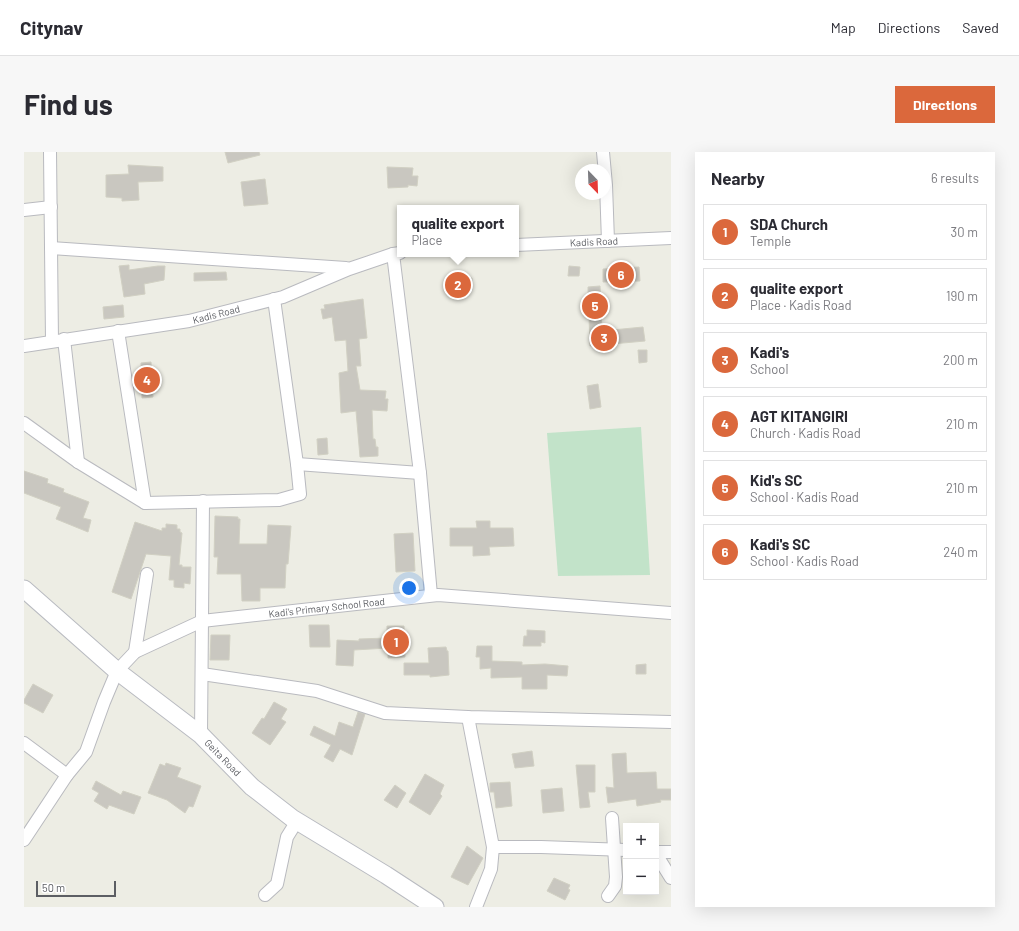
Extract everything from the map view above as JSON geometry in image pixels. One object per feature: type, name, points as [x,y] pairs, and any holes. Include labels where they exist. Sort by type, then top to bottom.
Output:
[{"type":"main road","name":"Geita Road","points":[[24,589],[117,671],[201,735],[252,787],[297,821],[386,875],[435,907]]},
{"type":"street","points":[[50,152],[52,341]]},
{"type":"street","points":[[603,152],[608,241]]},
{"type":"street","points":[[24,210],[51,207]]},
{"type":"street","name":"Kadis Road","points":[[519,245],[671,238]]},
{"type":"street","points":[[51,248],[349,268]]},
{"type":"street","points":[[396,254],[420,473],[431,596]]},
{"type":"street","name":"Kadis Road","points":[[24,346],[189,321],[274,300],[349,268],[396,254]]},
{"type":"street","points":[[24,423],[78,462],[145,503],[279,500],[300,494],[274,300]]},
{"type":"street","points":[[118,331],[145,503]]},
{"type":"street","points":[[64,339],[78,462]]},
{"type":"street","points":[[297,464],[420,473]]},
{"type":"street","points":[[201,735],[203,501]]},
{"type":"street","points":[[135,652],[147,574]]},
{"type":"street","name":"Kadi's Primary School Road","points":[[117,671],[135,652],[202,621],[438,595],[671,613]]},
{"type":"street","points":[[24,840],[67,775],[86,752],[117,671]]},
{"type":"street","points":[[202,674],[317,691],[385,713],[468,717],[671,722]]},
{"type":"street","points":[[468,717],[493,847],[491,869],[476,907]]},
{"type":"street","points":[[24,743],[67,775]]},
{"type":"street","points":[[608,896],[615,886],[616,877],[612,818]]},
{"type":"street","points":[[265,895],[277,884],[287,836],[297,821]]},
{"type":"street","points":[[493,847],[623,850]]},
{"type":"street","points":[[659,853],[671,852]]},
{"type":"street","points":[[659,858],[671,878]]},
{"type":"green space","points":[[641,427],[650,575],[558,576],[547,433]]},
{"type":"building","points":[[225,152],[259,152],[260,155],[228,163]]},
{"type":"building","points":[[128,165],[163,167],[163,181],[138,182],[139,200],[122,201],[122,198],[106,197],[106,175],[129,174]]},
{"type":"building","points":[[387,167],[413,168],[412,176],[418,176],[417,186],[408,185],[408,187],[388,188]]},
{"type":"building","points":[[265,179],[268,204],[244,206],[241,182]]},
{"type":"building","points":[[129,265],[129,270],[165,266],[164,280],[144,284],[145,294],[124,297],[119,266]]},
{"type":"building","points":[[569,266],[580,267],[579,276],[568,276]]},
{"type":"building","points":[[639,267],[640,281],[603,282],[603,269]]},
{"type":"building","points":[[226,272],[227,280],[194,281],[194,273]]},
{"type":"building","points":[[472,278],[472,290],[445,292],[445,280]]},
{"type":"building","points":[[600,286],[602,331],[643,327],[645,341],[590,346],[588,287]]},
{"type":"building","points":[[363,299],[367,338],[359,339],[361,366],[356,366],[360,390],[386,391],[385,399],[388,399],[387,411],[372,410],[373,439],[375,439],[376,447],[378,447],[378,456],[360,457],[356,411],[341,413],[339,373],[348,371],[346,340],[335,341],[332,317],[323,319],[321,309],[325,309],[324,305]]},
{"type":"building","points":[[123,305],[124,317],[104,319],[103,307]]},
{"type":"building","points":[[638,350],[647,350],[647,362],[639,363]]},
{"type":"building","points":[[151,362],[153,397],[142,398],[141,363]]},
{"type":"building","points":[[598,384],[601,407],[590,409],[587,386]]},
{"type":"building","points":[[327,438],[328,454],[318,455],[317,439]]},
{"type":"building","points":[[24,471],[48,479],[47,483],[64,489],[63,492],[89,502],[83,518],[91,520],[88,532],[56,519],[61,507],[24,493]]},
{"type":"building","points":[[215,516],[238,517],[238,519],[240,519],[239,544],[267,544],[268,525],[291,526],[288,564],[286,564],[285,588],[260,588],[260,601],[242,601],[241,574],[217,574],[218,557],[214,557]]},
{"type":"building","points":[[476,521],[490,521],[490,528],[513,528],[514,546],[489,547],[490,555],[473,556],[473,546],[450,546],[450,528],[477,528]]},
{"type":"building","points":[[135,522],[162,531],[162,528],[166,528],[166,524],[177,525],[177,529],[180,529],[180,532],[182,533],[179,565],[182,565],[182,567],[191,567],[190,584],[184,583],[184,588],[174,587],[174,580],[169,580],[171,556],[146,554],[131,599],[112,592]]},
{"type":"building","points":[[413,533],[415,571],[396,572],[394,534]]},
{"type":"building","points":[[309,625],[329,625],[330,647],[310,647]]},
{"type":"building","points":[[387,626],[404,626],[405,657],[388,658],[388,648],[354,650],[353,666],[336,665],[337,640],[359,641],[359,639],[387,638]]},
{"type":"building","points":[[527,630],[545,631],[545,643],[541,642],[541,646],[523,646],[524,636],[527,636]]},
{"type":"building","points":[[211,635],[230,635],[229,660],[210,660]]},
{"type":"building","points":[[477,646],[492,646],[492,661],[522,662],[522,665],[545,664],[568,666],[567,676],[547,675],[547,689],[522,689],[522,677],[491,678],[491,668],[480,669],[480,657],[476,657]]},
{"type":"building","points":[[446,647],[448,651],[449,675],[430,677],[430,675],[404,675],[404,663],[429,663],[428,648]]},
{"type":"building","points":[[646,664],[646,674],[636,674],[636,665]]},
{"type":"building","points":[[33,684],[53,695],[43,713],[24,703],[24,700]]},
{"type":"building","points":[[274,702],[287,709],[281,719],[286,722],[270,745],[252,733],[262,718],[264,719]]},
{"type":"building","points":[[358,712],[365,714],[352,755],[340,749],[333,762],[324,757],[331,745],[310,735],[314,726],[335,736],[339,722],[353,727]]},
{"type":"building","points":[[532,751],[534,766],[515,768],[512,754]]},
{"type":"building","points":[[626,753],[627,773],[656,772],[657,789],[671,789],[671,800],[660,800],[661,802],[637,806],[636,799],[608,803],[606,787],[614,788],[612,754]]},
{"type":"building","points":[[166,763],[181,768],[177,777],[201,786],[193,807],[189,806],[185,813],[167,800],[148,793],[160,764],[165,766]]},
{"type":"building","points":[[576,765],[595,765],[595,792],[588,792],[590,807],[580,808]]},
{"type":"building","points":[[425,774],[444,785],[440,794],[442,796],[430,815],[409,802]]},
{"type":"building","points":[[96,781],[121,795],[123,791],[141,797],[134,814],[109,805],[107,809],[94,801],[99,793],[92,789]]},
{"type":"building","points":[[510,782],[512,806],[496,808],[494,792],[490,792],[490,783]]},
{"type":"building","points":[[395,785],[406,793],[397,808],[384,800]]},
{"type":"building","points":[[562,788],[564,811],[543,813],[541,790]]},
{"type":"building","points":[[467,846],[483,858],[468,885],[451,877]]},
{"type":"building","points":[[554,878],[570,885],[568,889],[570,890],[565,900],[547,891]]},
{"type":"place","name":"Kadi's SC","points":[[621,275]]},
{"type":"place","name":"qualite export","points":[[458,285]]},
{"type":"place","name":"Kid's SC","points":[[595,306]]},
{"type":"place","name":"Kadi's","points":[[604,338]]},
{"type":"place","name":"AGT KITANGIRI","points":[[147,380]]},
{"type":"place","name":"SDA Church","points":[[396,642]]}]
